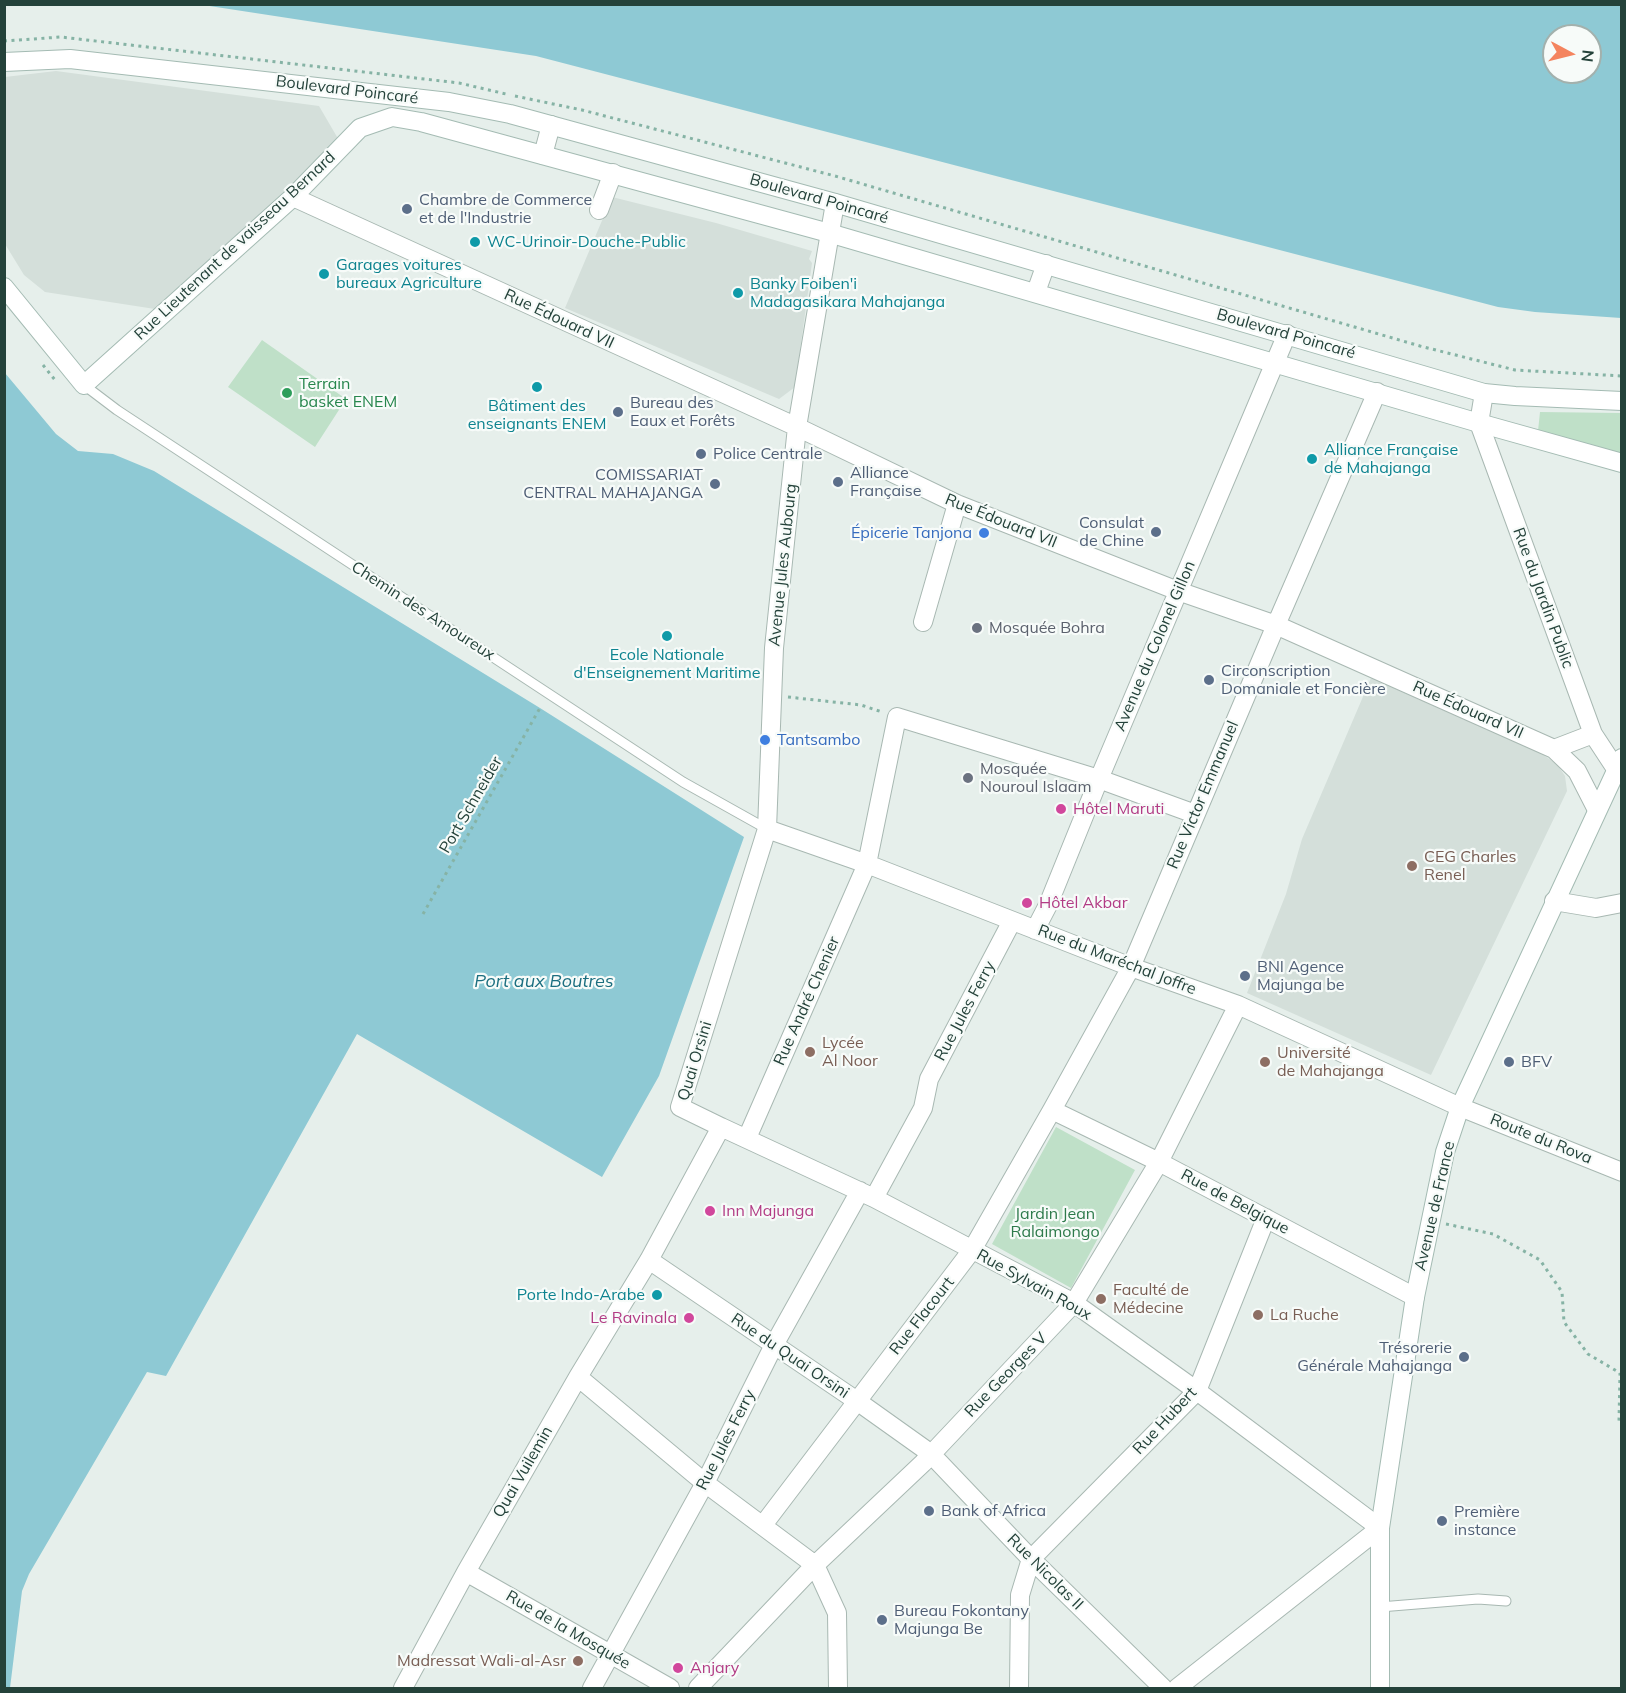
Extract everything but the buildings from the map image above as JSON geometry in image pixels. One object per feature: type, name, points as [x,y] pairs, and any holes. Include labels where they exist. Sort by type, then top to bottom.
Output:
[{"type":"street","name":"Boulevard Poincaré","points":[[4,62],[70,58],[394,95],[449,102],[510,114],[835,203],[1484,393],[1622,401]]},
{"type":"street","points":[[392,117],[394,95]]},
{"type":"street","name":"Boulevard Poincaré","points":[[392,117],[422,122],[829,233],[1622,463]]},
{"type":"street","name":"Rue Lieutenant de vaisseau Bernard","points":[[84,385],[293,197],[360,128],[392,117]]},
{"type":"street","points":[[543,155],[551,125]]},
{"type":"street","points":[[599,210],[613,173]]},
{"type":"street","name":"Rue Édouard VII","points":[[293,197],[797,427],[957,504],[1178,591],[1276,625],[1554,749],[1577,771],[1597,810]]},
{"type":"street","name":"Avenue Jules Aubourg","points":[[767,829],[775,636],[797,427],[835,203]]},
{"type":"street","points":[[1036,292],[1046,264]]},
{"type":"street","points":[[4,287],[84,385]]},
{"type":"street","name":"Avenue du Colonel Gillon","points":[[1035,930],[1048,905],[1287,334]]},
{"type":"street","name":"Rue Victor Emmanuel","points":[[1131,967],[1377,392]]},
{"type":"street","points":[[1479,423],[1484,393]]},
{"type":"street","name":"Rue du Jardin Public","points":[[1479,423],[1593,734],[1619,764]]},
{"type":"street","points":[[922,622],[957,504]]},
{"type":"street","points":[[897,717],[1099,779],[1195,814]]},
{"type":"street","name":"Rue André Chenier","points":[[747,1138],[867,864],[897,717]]},
{"type":"street","points":[[1554,749],[1593,734]]},
{"type":"street","name":"Avenue de France","points":[[1380,1689],[1380,1528],[1415,1297],[1445,1152],[1460,1107],[1619,764]]},
{"type":"street","name":"Rue du Maréchal Joffre","points":[[767,829],[867,864],[1131,967],[1239,1005],[1460,1107]]},
{"type":"street","name":"Quai Orsini","points":[[721,1127],[680,1107],[767,829]]},
{"type":"street","points":[[1554,901],[1596,908],[1622,903]]},
{"type":"street","name":"Rue Jules Ferry","points":[[592,1689],[705,1483],[774,1345],[923,1108],[929,1079],[1012,921]]},
{"type":"street","name":"Rue Flacourt","points":[[763,1525],[972,1250],[1053,1110],[1131,967]]},
{"type":"street","name":"Rue Georges V","points":[[698,1689],[815,1565],[915,1471],[1074,1303],[1159,1162],[1239,1005]]},
{"type":"street","name":"Route du Rova","points":[[1460,1107],[1622,1172]]},
{"type":"street","name":"Rue de Belgique","points":[[1053,1110],[1159,1162],[1415,1297]]},
{"type":"street","points":[[650,1260],[721,1127]]},
{"type":"street","name":"Rue Sylvain Roux","points":[[721,1127],[867,1195],[1074,1303],[1197,1391],[1380,1528]]},
{"type":"street","name":"Rue Hubert","points":[[1031,1559],[1197,1391],[1266,1218]]},
{"type":"street","name":"Rue du Quai Orsini","points":[[650,1260],[930,1453]]},
{"type":"street","name":"Quai Vuilemin","points":[[403,1689],[466,1572],[578,1377],[650,1260]]},
{"type":"street","points":[[578,1377],[705,1483],[815,1565],[837,1613],[838,1689]]},
{"type":"street","name":"Rue Nicolas II","points":[[930,1453],[1031,1559],[1163,1689]]},
{"type":"street","points":[[1177,1689],[1380,1528]]},
{"type":"street","points":[[1019,1689],[1020,1595],[1031,1559]]},
{"type":"street","name":"Rue de la Mosquée","points":[[466,1572],[670,1689]]},
{"type":"lane","name":"Chemin des Amoureux","points":[[84,385],[117,410],[683,782],[767,829]]},
{"type":"lane","points":[[1380,1606],[1478,1599],[1506,1601]]},
{"type":"path","points":[[772,696],[861,705],[897,717]]},
{"type":"path","name":"Port Schneider","points":[[423,914],[540,708]]},
{"type":"path","points":[[1430,1221],[1493,1234],[1540,1260],[1562,1292],[1564,1322],[1588,1354],[1620,1373],[1619,1421],[1622,1422]]},
{"type":"shaded area","points":[[56,71],[319,106],[340,142],[155,309],[45,292],[24,275],[5,244],[5,77]]},
{"type":"shaded area","points":[[612,197],[716,223],[812,251],[809,259],[812,263],[795,387],[779,399],[565,308]]},
{"type":"shaded area","name":"CEG Charles Renel","points":[[1371,678],[1540,753],[1557,764],[1565,776],[1567,791],[1431,1075],[1247,993],[1286,894],[1302,839]]},
{"type":"green space","name":"Terrain basket ENEM","points":[[262,340],[346,399],[315,447],[228,387]]},
{"type":"green space","points":[[1540,412],[1621,413],[1621,454],[1538,431]]},
{"type":"green space","name":"Jardin Jean Ralaimongo","points":[[1056,1127],[1135,1170],[1071,1288],[992,1244]]},
{"type":"water","points":[[203,5],[1621,5],[1621,318],[1498,307],[536,56]]},
{"type":"water","name":"Port aux Boutres","points":[[5,373],[56,434],[78,451],[113,454],[154,471],[540,708],[744,837],[659,1076],[602,1177],[357,1034],[166,1376],[147,1372],[29,1574],[22,1591],[10,1688],[4,1688]]},
{"type":"place","name":"Chambre de Commerce et de l'Industrie","points":[[407,209]]},
{"type":"place","name":"WC-Urinoir-Douche-Public","points":[[475,242]]},
{"type":"place","name":"Garages voitures bureaux Agriculture","points":[[324,274]]},
{"type":"place","name":"Banky Foiben'i Madagasikara Mahajanga","points":[[738,293]]},
{"type":"place","name":"Bâtiment des enseignants ENEM","points":[[537,387]]},
{"type":"place","name":"Terrain basket ENEM","points":[[287,393]]},
{"type":"place","name":"Bureau des Eaux et Forêts","points":[[618,412]]},
{"type":"place","name":"Police Centrale","points":[[701,454]]},
{"type":"place","name":"Alliance Française de Mahajanga","points":[[1312,459]]},
{"type":"place","name":"Alliance Française","points":[[838,482]]},
{"type":"place","name":"COMISSARIAT CENTRAL MAHAJANGA","points":[[715,484]]},
{"type":"place","name":"Consulat de Chine","points":[[1156,532]]},
{"type":"place","name":"Épicerie Tanjona","points":[[984,533]]},
{"type":"place","name":"Mosquée Bohra","points":[[977,628]]},
{"type":"place","name":"Ecole Nationale d'Enseignement Maritime","points":[[667,636]]},
{"type":"place","name":"Circonscription Domaniale et Foncière","points":[[1209,680]]},
{"type":"place","name":"Tantsambo","points":[[765,740]]},
{"type":"place","name":"Mosquée Nouroul Islaam","points":[[968,778]]},
{"type":"place","name":"Hôtel Maruti","points":[[1061,809]]},
{"type":"place","name":"CEG Charles Renel","points":[[1412,866]]},
{"type":"place","name":"Hôtel Akbar","points":[[1027,903]]},
{"type":"place","name":"BNI Agence Majunga be","points":[[1245,976]]},
{"type":"place","name":"Lycée Al Noor","points":[[810,1052]]},
{"type":"place","name":"Université de Mahajanga","points":[[1265,1062]]},
{"type":"place","name":"BFV","points":[[1509,1062]]},
{"type":"place","name":"Inn Majunga","points":[[710,1211]]},
{"type":"place","name":"Porte Indo-Arabe","points":[[657,1295]]},
{"type":"place","name":"Faculté de Médecine","points":[[1101,1299]]},
{"type":"place","name":"La Ruche","points":[[1258,1315]]},
{"type":"place","name":"Le Ravinala","points":[[689,1318]]},
{"type":"place","name":"Trésorerie Générale Mahajanga","points":[[1464,1357]]},
{"type":"place","name":"Bank of Africa","points":[[929,1511]]},
{"type":"place","name":"Première instance","points":[[1442,1521]]},
{"type":"place","name":"Bureau Fokontany Majunga Be","points":[[882,1620]]},
{"type":"place","name":"Madressat Wali-al-Asr","points":[[578,1661]]},
{"type":"place","name":"Anjary","points":[[678,1668]]}]
